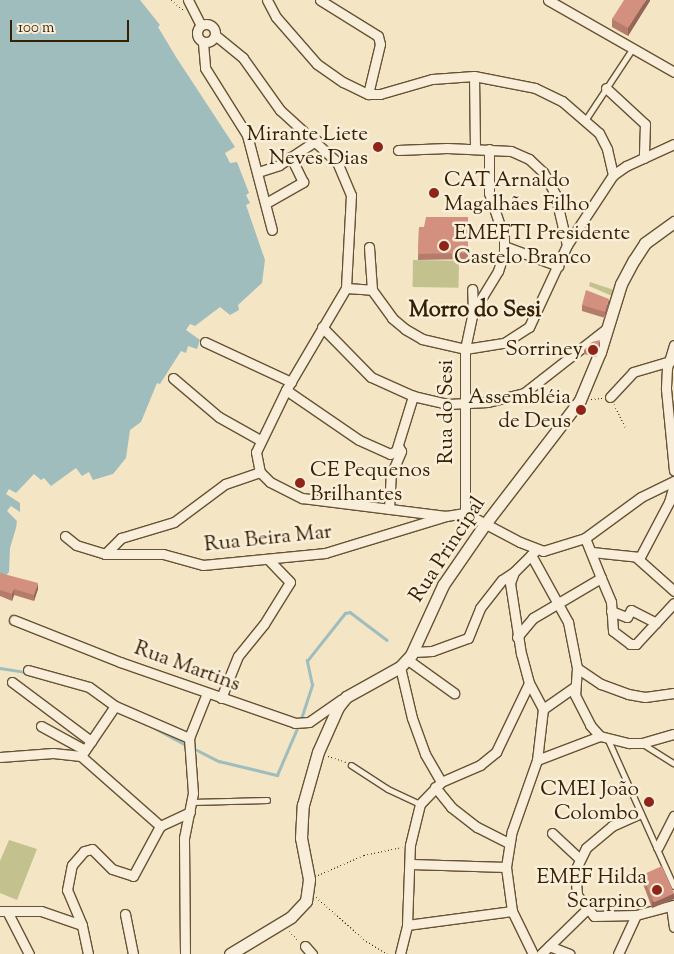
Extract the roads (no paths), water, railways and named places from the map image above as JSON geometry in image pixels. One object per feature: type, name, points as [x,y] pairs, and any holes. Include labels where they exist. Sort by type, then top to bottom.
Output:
[{"type":"street","points":[[188,0],[196,12],[201,25],[197,36],[203,43],[206,68],[245,130],[258,172],[272,230]]},
{"type":"street","points":[[267,0],[276,17],[317,64],[343,82],[368,94],[380,94],[432,79],[474,76],[535,88],[562,101],[586,119],[607,149],[613,175]]},
{"type":"street","points":[[320,0],[378,36],[380,44],[368,94]]},
{"type":"street","points":[[548,0],[674,72]]},
{"type":"street","points":[[201,25],[210,25],[215,35],[243,58],[280,110],[316,140],[337,162],[351,195],[346,288],[288,386],[260,440],[256,452],[260,472],[270,482],[292,495],[446,516],[465,512],[534,553],[568,622],[577,668],[575,687],[582,712],[604,738]]},
{"type":"street","points":[[203,43],[210,42],[215,35]]},
{"type":"street","points":[[474,76],[475,148]]},
{"type":"street","points":[[606,88],[645,124],[644,158]]},
{"type":"street","points":[[258,172],[291,157],[316,140]]},
{"type":"street","points":[[369,247],[372,290],[392,318],[405,329],[422,339],[465,349],[504,343],[519,336],[532,322],[567,245],[613,175],[674,144]]},
{"type":"street","points":[[398,150],[475,148],[511,151],[529,159],[543,172],[555,194],[567,245]]},
{"type":"street","name":"Rua do Sesi","points":[[473,312],[498,271],[504,246],[489,193],[489,149]]},
{"type":"street","points":[[266,203],[303,182],[291,157]]},
{"type":"street","name":"Rua Principal","points":[[407,660],[433,602],[485,524],[580,400],[621,284],[634,260],[646,243],[674,222]]},
{"type":"street","points":[[504,246],[558,266]]},
{"type":"street","points":[[346,288],[372,290]]},
{"type":"street","name":"Rua do Sesi","points":[[465,512],[463,404],[465,349],[473,312],[472,289]]},
{"type":"street","points":[[322,327],[371,378],[413,396],[448,404],[488,402],[524,393],[606,329]]},
{"type":"street","points":[[205,342],[288,386],[359,440],[390,454],[398,446],[413,396]]},
{"type":"street","points":[[674,345],[666,389],[674,472]]},
{"type":"street","points":[[610,397],[633,372],[672,360]]},
{"type":"street","points":[[173,378],[219,417],[260,440]]},
{"type":"street","points":[[389,509],[391,475],[401,452],[398,446]]},
{"type":"street","points":[[105,554],[121,538],[174,522],[225,484],[260,472]]},
{"type":"street","points":[[637,558],[645,551],[672,501],[674,482]]},
{"type":"street","points":[[230,954],[281,924],[300,909],[309,892],[309,879],[304,863],[300,823],[308,782],[318,752],[335,713],[346,697],[407,660],[468,638],[480,608],[502,580],[514,572],[534,553],[561,547],[585,538],[641,497],[674,482]]},
{"type":"street","name":"Rua Beira Mar","points":[[65,536],[76,544],[105,554],[163,554],[202,565],[326,553],[446,516]]},
{"type":"street","points":[[585,538],[592,552],[611,606],[613,631],[630,644],[636,644],[674,603]]},
{"type":"street","points":[[592,552],[637,558],[674,591]]},
{"type":"street","points":[[221,698],[238,656],[264,624],[290,582],[269,560]]},
{"type":"street","points":[[514,572],[510,597],[518,637],[529,683],[543,709],[537,760],[509,843],[506,867],[512,911],[533,954]]},
{"type":"street","points":[[518,637],[534,618],[601,578]]},
{"type":"street","points":[[611,606],[627,617],[631,610],[656,623]]},
{"type":"street","name":"Rua Martins","points":[[14,620],[207,693],[301,724],[346,697]]},
{"type":"street","points":[[407,660],[454,693]]},
{"type":"street","points":[[407,660],[409,709],[438,784],[451,807],[477,827],[509,843]]},
{"type":"street","points":[[577,668],[601,684],[628,694],[644,697],[674,693]]},
{"type":"street","points":[[28,670],[89,687],[116,706],[189,738]]},
{"type":"street","points":[[12,682],[92,741]]},
{"type":"street","points":[[400,954],[407,925],[411,864],[410,845],[420,804],[438,784],[480,765],[496,752],[529,683]]},
{"type":"street","points":[[543,709],[575,687]]},
{"type":"street","points":[[185,954],[184,838],[191,807],[194,772],[189,738],[207,693]]},
{"type":"street","points":[[83,753],[116,706]]},
{"type":"street","points":[[41,726],[83,753],[160,826]]},
{"type":"street","points":[[537,760],[604,738],[629,743],[642,743],[674,734]]},
{"type":"street","points":[[0,758],[52,753],[83,753]]},
{"type":"street","points":[[88,954],[82,925],[67,890],[68,875],[84,851],[92,849],[112,868],[133,876],[160,826],[191,807]]},
{"type":"street","points":[[640,814],[612,826],[579,858],[574,887],[586,910],[594,916],[636,915],[672,905],[674,927]]},
{"type":"street","points":[[658,847],[674,816]]},
{"type":"street","points":[[552,833],[579,858]]},
{"type":"street","points":[[411,864],[506,867]]},
{"type":"street","points":[[541,954],[586,910]]},
{"type":"street","points":[[3,911],[41,911],[82,925]]},
{"type":"street","points":[[3,911],[29,954]]},
{"type":"street","points":[[407,925],[512,911]]},
{"type":"street","points":[[125,914],[133,954]]},
{"type":"street","points":[[618,954],[636,915]]},
{"type":"street","points":[[304,946],[312,954]]},
{"type":"street","points":[[549,946],[570,954]]},
{"type":"lane","points":[[586,119],[633,48]]},
{"type":"lane","points":[[604,738],[658,847],[674,886]]},
{"type":"lane","points":[[642,743],[674,763]]},
{"type":"lane","points":[[351,765],[388,789],[420,804]]},
{"type":"lane","points":[[191,807],[266,800]]},
{"type":"water","points":[[0,0],[140,0],[160,25],[158,27],[176,57],[235,147],[225,153],[230,163],[237,162],[249,193],[246,195],[250,203],[246,205],[265,260],[262,283],[238,305],[239,310],[230,315],[220,307],[195,326],[190,324],[186,330],[200,340],[197,349],[188,346],[186,353],[181,351],[160,384],[157,383],[141,422],[130,430],[126,458],[113,474],[93,480],[89,472],[82,476],[76,468],[51,486],[44,478],[41,480],[34,474],[16,493],[9,489],[6,494],[20,503],[20,512],[11,506],[7,511],[17,521],[10,548],[9,572],[4,578],[0,594]]},
{"type":"waterway","points":[[301,719],[312,685],[307,661],[345,613],[350,612],[387,640]]},
{"type":"waterway","points":[[0,668],[26,672]]},
{"type":"waterway","points":[[193,748],[219,761],[277,775],[299,724]]},
{"type":"waterway","points":[[151,726],[188,746]]},
{"type":"place","name":"Mirante Liete Neves Dias","points":[[378,147]]},
{"type":"place","name":"CAT Arnaldo Magalhães Filho","points":[[434,193]]},
{"type":"place","name":"EMEFTI Presidente Castelo Branco","points":[[444,246]]},
{"type":"place","name":"Sorriney","points":[[593,350]]},
{"type":"place","name":"Assembléia de Deus","points":[[581,410]]},
{"type":"place","name":"CE Pequenos Brilhantes","points":[[300,483]]},
{"type":"place","name":"CMEI João Colombo","points":[[649,802]]},
{"type":"place","name":"EMEF Hilda Scarpino","points":[[657,890]]},
{"type":"district","name":"Morro do Sesi","points":[[475,312]]}]
